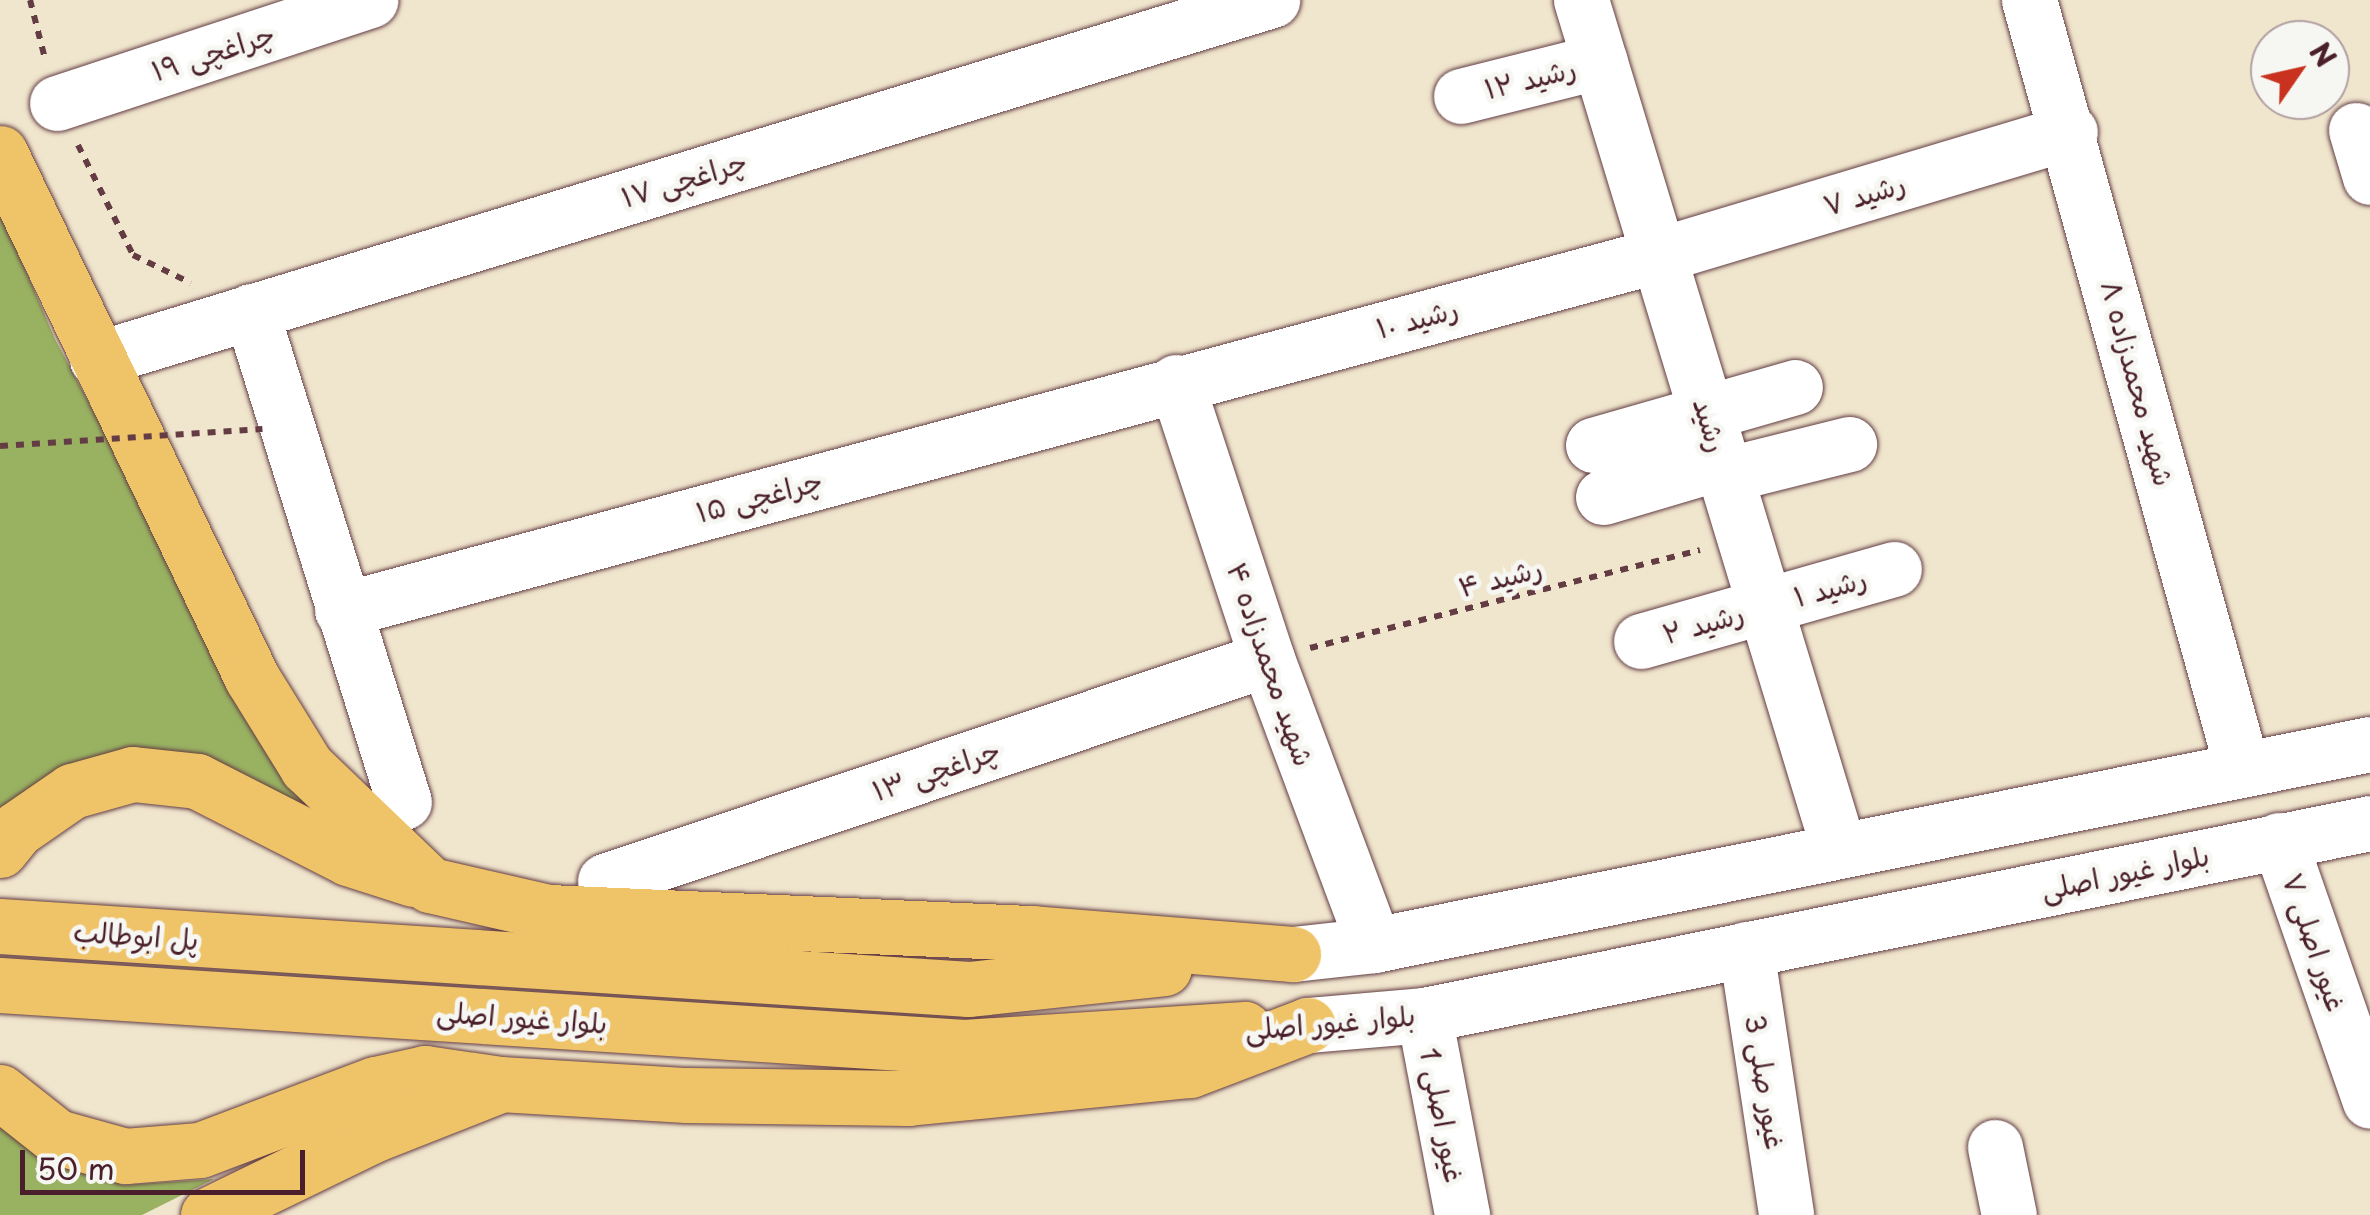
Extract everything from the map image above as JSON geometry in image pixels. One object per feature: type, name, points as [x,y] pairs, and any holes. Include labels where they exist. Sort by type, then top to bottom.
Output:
[{"type":"main road","points":[[0,152],[252,678],[306,767],[430,885]]},
{"type":"main road","points":[[0,850],[18,829],[72,791],[133,774],[196,781],[348,858],[430,885],[548,912],[1032,933],[1293,954]]},
{"type":"main road","name":"پل ابوطالب","points":[[0,926],[969,989],[1293,954]]},
{"type":"main road","name":"پل ابوطالب","points":[[0,985],[272,1000]]},
{"type":"main road","name":"بلوار غیور اصلی","points":[[272,1000],[964,1047],[1308,1025]]},
{"type":"main road","points":[[0,1092],[57,1137],[125,1156],[200,1150],[375,1084],[425,1073],[500,1084],[908,1098],[1054,1087],[1190,1070],[1308,1025]]},
{"type":"main road","points":[[214,1213],[376,1134],[500,1084]]},
{"type":"street","name":"چراغچی ۱۹","points":[[57,104],[370,0]]},
{"type":"street","name":"چراغچی ۱۷","points":[[97,358],[1272,0]]},
{"type":"street","name":"رشید","points":[[1581,0],[1839,850]]},
{"type":"street","name":"شهید محمدزاده ۸","points":[[2029,0],[2070,132],[2242,768]]},
{"type":"street","name":"رشید ۱۲","points":[[1461,96],[1600,61]]},
{"type":"street","name":"رشید ۷","points":[[1659,255],[2070,132]]},
{"type":"street","name":"رشید ۱۰","points":[[1176,382],[1659,255]]},
{"type":"street","points":[[251,311],[404,802]]},
{"type":"street","name":"چراغچی ۱۵","points":[[342,610],[1176,382]]},
{"type":"street","name":"شهید محمدزاده ۴","points":[[1176,382],[1267,659],[1374,944]]},
{"type":"street","points":[[1718,449],[1795,387]]},
{"type":"street","points":[[1598,471],[1718,449],[1849,444]]},
{"type":"street","name":"رشید ۱","points":[[1766,606],[1894,569]]},
{"type":"street","name":"رشید ۲","points":[[1641,641],[1766,606]]},
{"type":"street","name":"چراغچی ۱۳","points":[[605,881],[1267,659]]},
{"type":"street","points":[[1293,954],[1374,944],[2370,744]]},
{"type":"street","name":"بلوار غیور اصلی","points":[[1308,1025],[1424,1015],[2370,823]]},
{"type":"street","name":"غیور اصلی ۷","points":[[2279,840],[2370,1100]]},
{"type":"street","name":"غیور صلی 3","points":[[1746,949],[1786,1215]]},
{"type":"street","name":"غیور اصلی 1","points":[[1424,1015],[1462,1215]]},
{"type":"street","points":[[1994,1146],[2009,1215]]},
{"type":"path","points":[[30,0],[57,104],[133,255],[251,311]]},
{"type":"path","points":[[0,446],[262,429]]},
{"type":"path","name":"رشید ۴","points":[[1267,659],[1745,539]]},
{"type":"green space","points":[[0,210],[55,339],[267,738],[341,821],[194,758],[0,809]]},
{"type":"green space","points":[[0,1124],[43,1156],[123,1185],[214,1179],[142,1215],[0,1215]]}]
